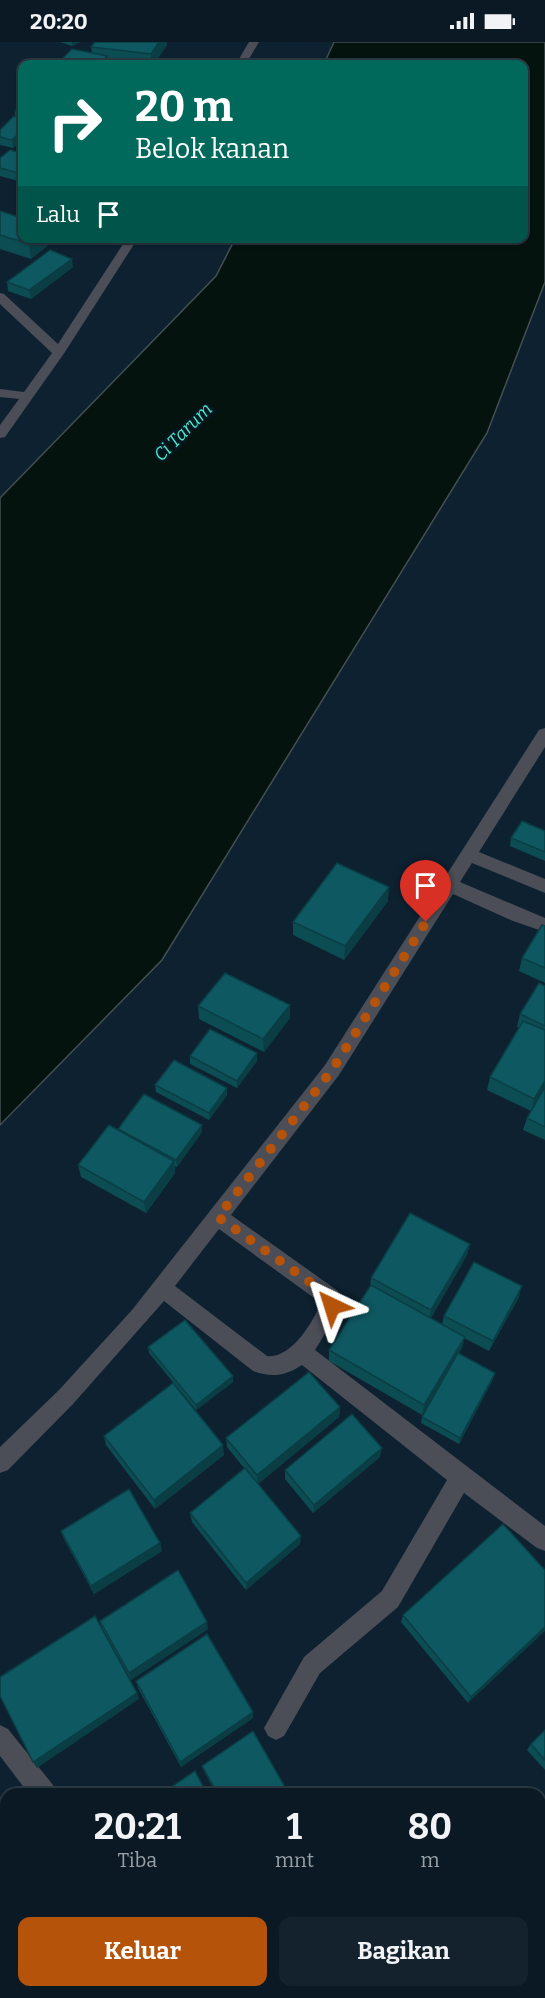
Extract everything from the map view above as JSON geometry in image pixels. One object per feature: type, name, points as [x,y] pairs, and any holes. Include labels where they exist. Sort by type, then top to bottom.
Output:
[{"type":"street","points":[[243,60],[254,42]]},
{"type":"street","points":[[0,434],[59,352],[130,243]]},
{"type":"street","points":[[0,297],[59,352]]},
{"type":"street","points":[[0,393],[27,396]]},
{"type":"street","points":[[0,1461],[66,1397],[139,1317],[332,1070],[542,743]]},
{"type":"street","points":[[468,855],[545,886]]},
{"type":"street","points":[[449,885],[519,916],[545,924]]},
{"type":"street","points":[[162,1288],[260,1365],[268,1368],[287,1364],[302,1352],[332,1306],[331,1298],[218,1217]]},
{"type":"street","points":[[302,1352],[461,1478],[545,1540]]},
{"type":"street","points":[[276,1728],[312,1665],[390,1599],[461,1478]]},
{"type":"street","points":[[0,1737],[39,1788]]},
{"type":"water","name":"Ci Tarum","points":[[334,42],[545,42],[545,282],[487,433],[162,960],[0,1125],[0,498],[216,276],[233,243],[528,243],[528,60],[326,60]]},
{"type":"building","points":[[95,42],[159,42],[151,54],[91,47]]},
{"type":"building","points":[[72,49],[107,56],[103,60],[61,60]]},
{"type":"building","points":[[14,116],[18,117],[18,134],[12,140],[0,137],[0,130]]},
{"type":"building","points":[[10,150],[18,152],[18,173],[0,168],[0,158]]},
{"type":"building","points":[[0,211],[18,217],[18,241],[0,235]]},
{"type":"building","points":[[50,250],[72,259],[29,290],[7,282]]},
{"type":"building","points":[[522,821],[545,831],[545,852],[511,838]]},
{"type":"building","points":[[337,863],[389,887],[345,946],[293,922]]},
{"type":"building","points":[[542,925],[545,926],[545,968],[522,958]]},
{"type":"building","points":[[225,973],[290,1005],[263,1039],[198,1006]]},
{"type":"building","points":[[539,983],[545,986],[545,1026],[520,1014]]},
{"type":"building","points":[[523,1021],[545,1030],[545,1081],[534,1099],[490,1077]]},
{"type":"building","points":[[210,1029],[257,1053],[237,1081],[190,1056]]},
{"type":"building","points":[[174,1060],[227,1088],[209,1113],[155,1085]]},
{"type":"building","points":[[545,1087],[545,1127],[527,1118]]},
{"type":"building","points":[[144,1094],[202,1125],[176,1160],[118,1129]]},
{"type":"building","points":[[109,1125],[174,1161],[144,1202],[78,1165]]},
{"type":"building","points":[[410,1213],[470,1244],[431,1310],[371,1278]]},
{"type":"building","points":[[474,1262],[522,1286],[493,1341],[444,1316]]},
{"type":"building","points":[[371,1285],[465,1337],[424,1405],[329,1350]]},
{"type":"building","points":[[185,1320],[233,1376],[196,1405],[148,1347]]},
{"type":"building","points":[[458,1353],[495,1373],[460,1438],[422,1417]]},
{"type":"building","points":[[309,1372],[340,1407],[257,1475],[226,1438]]},
{"type":"building","points":[[173,1383],[223,1445],[154,1500],[104,1436]]},
{"type":"building","points":[[352,1414],[382,1448],[314,1505],[285,1470]]},
{"type":"building","points":[[245,1468],[301,1536],[246,1583],[190,1513]]},
{"type":"building","points":[[129,1489],[160,1543],[91,1586],[61,1531]]},
{"type":"building","points":[[503,1524],[545,1570],[545,1627],[471,1697],[403,1615]]},
{"type":"building","points":[[178,1570],[207,1622],[129,1673],[100,1621]]},
{"type":"building","points":[[95,1616],[137,1693],[33,1762],[0,1696],[0,1677]]},
{"type":"building","points":[[207,1634],[253,1712],[180,1762],[136,1681]]},
{"type":"building","points":[[545,1730],[545,1760],[531,1744]]},
{"type":"building","points":[[253,1731],[286,1788],[215,1788],[202,1766]]},
{"type":"building","points":[[195,1771],[204,1788],[170,1788]]},
{"type":"route","points":[[332,1306],[333,1301],[328,1295],[218,1217],[332,1070],[426,922]]}]
